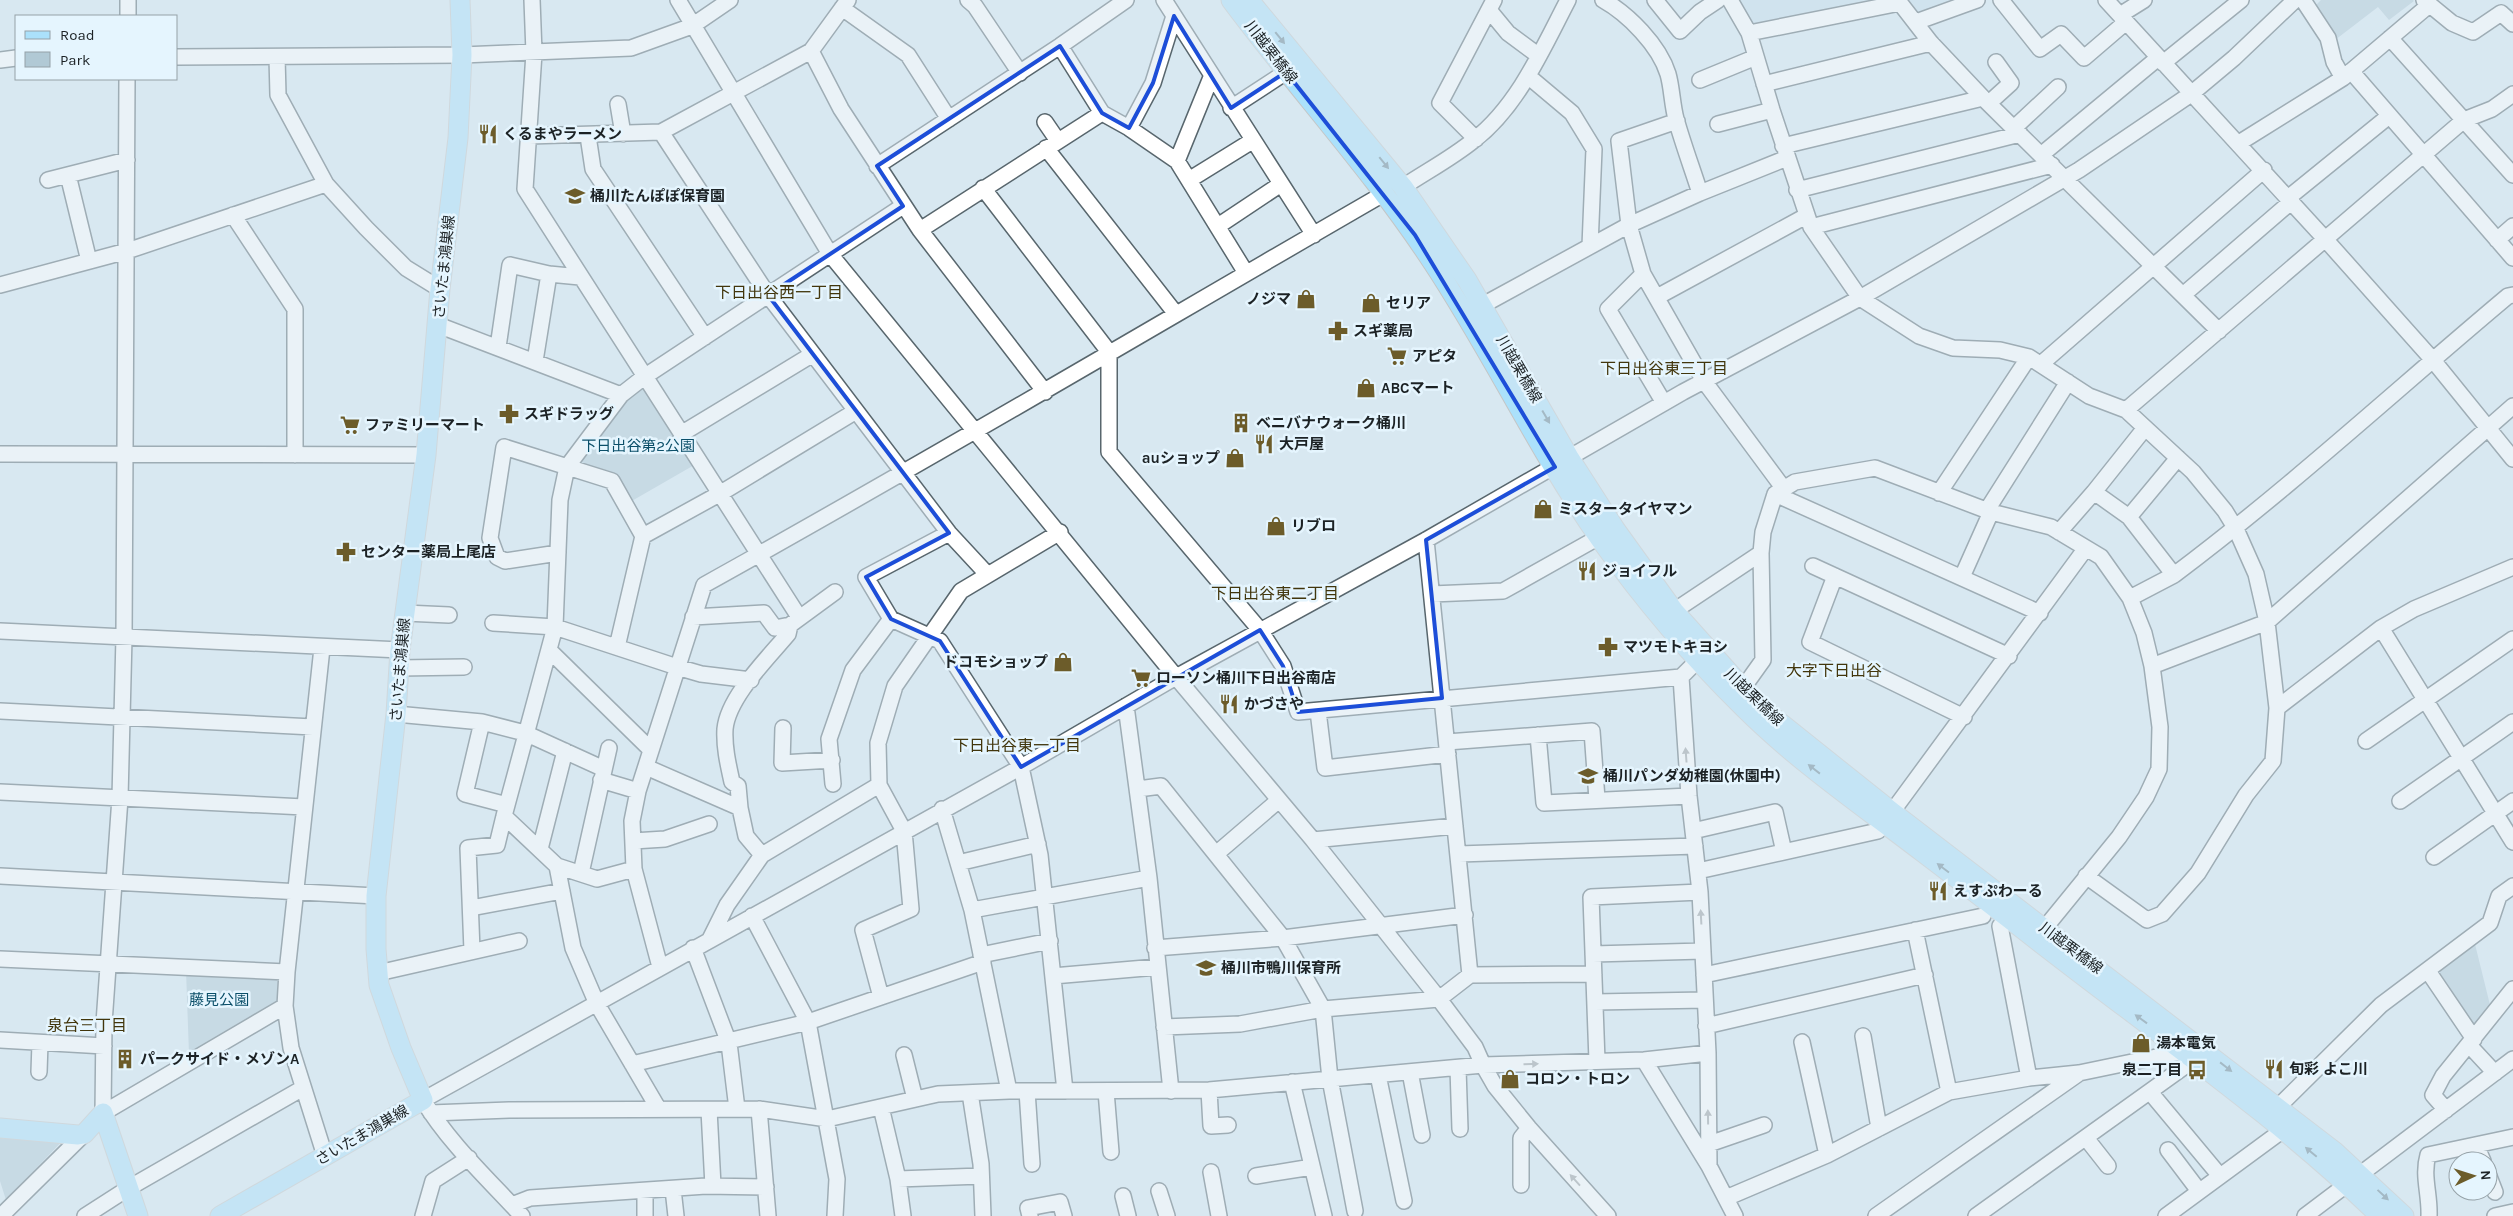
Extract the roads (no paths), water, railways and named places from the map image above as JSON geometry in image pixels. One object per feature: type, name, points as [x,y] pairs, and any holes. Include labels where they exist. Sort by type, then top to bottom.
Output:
[{"type":"main road","name":"さいたま鴻巣線","points":[[230,1214],[325,1156],[427,1107],[400,1048],[379,985],[376,896],[405,613],[426,455],[440,289],[458,138],[462,55],[460,0]]},
{"type":"main road","name":"川越栗橋線","points":[[1231,0],[1286,72],[1385,194],[1563,463],[1615,529],[1674,611],[1743,688],[1773,717],[1888,818],[2283,1130],[2404,1216]]},
{"type":"main road","name":"川越栗橋線","points":[[1249,0],[1403,187],[1483,306],[1599,537],[1662,620],[1697,661],[1776,738],[2044,928],[2278,1107],[2354,1180],[2380,1216]]},
{"type":"main road","points":[[0,1128],[84,1134],[103,1113]]},
{"type":"main road","points":[[103,1113],[127,1189],[138,1216]]},
{"type":"street","points":[[128,0],[128,15]]},
{"type":"street","points":[[532,0],[534,53],[525,189],[759,554],[794,621]]},
{"type":"street","points":[[678,0],[830,254],[1313,840],[1476,1048],[1483,1066],[1495,1086],[1529,1128],[1608,1216]]},
{"type":"street","points":[[178,57],[277,58],[462,55],[631,48],[692,26],[730,0]]},
{"type":"street","points":[[1164,0],[1252,141],[1314,235]]},
{"type":"street","points":[[1403,187],[1442,164],[1476,139],[1500,114],[1528,76],[1568,0]]},
{"type":"street","points":[[1603,0],[1621,10],[1637,24],[1660,57],[1668,74],[1677,121],[1700,193]]},
{"type":"street","points":[[1655,0],[1680,31],[1718,0]]},
{"type":"street","points":[[1730,0],[1749,33],[1808,222],[1860,298],[1919,336],[1953,348],[2000,350],[2035,361],[2090,396],[2126,410],[2193,472],[2220,504],[2236,528],[2256,574],[2267,622],[2277,708],[2273,761],[2246,795],[2198,873],[2162,914],[2147,920],[2086,876]]},
{"type":"street","points":[[1916,22],[1977,0]]},
{"type":"street","points":[[2001,0],[2040,49],[2061,34],[2084,58],[2123,18],[2144,0]]},
{"type":"street","points":[[2106,0],[2191,94],[2264,170],[2432,360],[2513,459]]},
{"type":"street","points":[[1657,297],[1808,222],[2020,173],[2047,160],[2160,60],[2241,0]]},
{"type":"street","points":[[427,1107],[693,948],[1021,767],[1176,676],[1426,540],[1704,381],[1860,298],[2032,198],[2191,94],[2234,58],[2295,0]]},
{"type":"street","points":[[2303,0],[2328,38],[2334,62],[2389,116],[2513,258]]},
{"type":"street","points":[[974,2],[1020,73]]},
{"type":"street","points":[[877,166],[1060,46],[1118,2]]},
{"type":"street","points":[[1749,33],[1900,2],[1930,43],[2219,331]]},
{"type":"street","points":[[1476,139],[1440,103],[1492,3]]},
{"type":"street","points":[[1492,3],[1508,34],[1539,56]]},
{"type":"street","points":[[2239,143],[2347,74],[2390,38],[2426,3],[2452,23],[2473,32],[2501,13],[2513,24]]},
{"type":"street","points":[[529,136],[588,136],[661,132],[811,51],[845,4],[908,55],[949,119]]},
{"type":"street","points":[[1129,128],[1153,83],[1174,16]]},
{"type":"street","points":[[2390,38],[2513,175]]},
{"type":"street","points":[[1764,84],[1930,43]]},
{"type":"street","points":[[1060,46],[1102,113],[1129,128],[1177,161],[1246,273]]},
{"type":"street","points":[[811,51],[841,109],[903,206],[1044,392]]},
{"type":"street","points":[[1700,80],[1756,57]]},
{"type":"street","points":[[0,60],[15,58]]},
{"type":"street","points":[[277,58],[278,95],[326,184],[406,268],[440,289]]},
{"type":"street","points":[[1483,306],[1629,225],[1785,152],[1986,100],[2011,82],[1996,62]]},
{"type":"street","points":[[1231,108],[1286,72]]},
{"type":"street","points":[[1177,161],[1212,75]]},
{"type":"street","points":[[1528,76],[1572,113],[1594,149],[1590,246]]},
{"type":"street","points":[[103,1113],[108,965],[120,798],[124,637],[127,80]]},
{"type":"street","points":[[1797,190],[2017,131],[2058,87]]},
{"type":"street","points":[[2126,410],[2464,120],[2492,109],[2513,94]]},
{"type":"street","points":[[618,104],[623,134]]},
{"type":"street","points":[[1718,124],[1772,110]]},
{"type":"street","points":[[920,230],[1102,113]]},
{"type":"street","points":[[2183,295],[2290,200],[2389,116]]},
{"type":"street","points":[[1677,121],[1619,141],[1629,225],[1642,274],[1704,381],[1780,491],[2040,613]]},
{"type":"street","points":[[1045,122],[1052,145],[1176,314]]},
{"type":"street","points":[[661,132],[768,296],[949,533],[987,574]]},
{"type":"street","points":[[588,136],[593,169],[706,336]]},
{"type":"street","points":[[1189,180],[1252,141]]},
{"type":"street","points":[[48,180],[127,160]]},
{"type":"street","points":[[1939,493],[2035,361],[2154,266],[2264,170]]},
{"type":"street","points":[[2020,173],[2032,198]]},
{"type":"street","points":[[68,175],[89,261]]},
{"type":"street","points":[[0,285],[127,251],[326,184]]},
{"type":"street","points":[[1218,226],[1281,184]]},
{"type":"street","points":[[983,188],[1109,352],[1109,452],[1260,630],[1283,666],[1298,712],[1681,677],[1697,661]]},
{"type":"street","points":[[660,967],[634,869],[632,821],[638,791],[704,585],[976,432],[1109,352],[1385,194]]},
{"type":"street","points":[[472,951],[468,848],[497,845],[525,733],[555,627],[560,500],[567,467],[621,395],[644,377],[903,206]]},
{"type":"street","points":[[233,215],[294,308],[295,455]]},
{"type":"street","points":[[2497,240],[2513,226]]},
{"type":"street","points":[[498,347],[510,266],[549,274],[580,277]]},
{"type":"street","points":[[535,361],[549,274]]},
{"type":"street","points":[[1642,274],[1608,309],[1664,404]]},
{"type":"street","points":[[2130,598],[2174,575],[2236,528],[2508,296],[2513,295]]},
{"type":"street","points":[[438,325],[621,395]]},
{"type":"street","points":[[681,434],[813,354]]},
{"type":"street","points":[[1962,577],[1989,511],[2068,382]]},
{"type":"street","points":[[2152,666],[2267,622],[2513,406]]},
{"type":"street","points":[[643,536],[721,493],[856,411]]},
{"type":"street","points":[[2058,532],[2094,492],[2145,428]]},
{"type":"street","points":[[558,553],[505,561],[497,557],[490,538],[504,447],[612,481],[643,536],[618,647]]},
{"type":"street","points":[[0,454],[426,455]]},
{"type":"street","points":[[2129,518],[2178,458]]},
{"type":"street","points":[[1743,688],[1763,660],[1761,552],[1763,532],[1780,491],[1796,482],[1875,468],[1989,511],[2051,527],[2101,557],[2130,598],[2144,633],[2152,666],[2160,727],[2159,768],[2146,797],[2119,837],[2044,928]]},
{"type":"street","points":[[2094,492],[2129,518],[2174,575]]},
{"type":"street","points":[[881,997],[863,930],[911,909],[904,831],[879,785],[878,743],[895,686],[962,591],[987,574],[1060,532]]},
{"type":"street","points":[[949,533],[866,577],[891,619],[940,641],[1021,767],[1038,844],[1046,898],[1065,1091]]},
{"type":"street","points":[[1432,594],[1503,591],[1599,537]]},
{"type":"street","points":[[1426,540],[1470,975]]},
{"type":"street","points":[[1698,872],[1878,831],[2009,656],[2086,548]]},
{"type":"street","points":[[1674,611],[1761,552]]},
{"type":"street","points":[[1812,566],[2009,656]]},
{"type":"street","points":[[2277,708],[2381,628],[2414,609],[2513,567]]},
{"type":"street","points":[[1835,576],[1810,642],[1964,717]]},
{"type":"street","points":[[693,617],[764,613],[776,628],[794,621],[835,592]]},
{"type":"street","points":[[405,613],[448,615]]},
{"type":"street","points":[[833,784],[830,739],[852,670],[891,619]]},
{"type":"street","points":[[762,855],[746,836],[740,808],[738,786],[732,782],[726,753],[725,728],[732,706],[742,689],[788,634],[794,621]]},
{"type":"street","points":[[493,623],[555,627],[701,674],[751,680]]},
{"type":"street","points":[[2381,628],[2513,842]]},
{"type":"street","points":[[0,630],[322,648],[464,667]]},
{"type":"street","points":[[2366,741],[2513,639]]},
{"type":"street","points":[[322,648],[295,891],[285,1006],[291,1048],[325,1156]]},
{"type":"street","points":[[548,650],[651,750]]},
{"type":"street","points":[[1681,677],[1689,796],[1700,892],[1708,1053],[1709,1166]]},
{"type":"street","points":[[1126,706],[1149,878],[1171,1091]]},
{"type":"street","points":[[0,711],[313,727]]},
{"type":"street","points":[[1318,711],[1325,768],[1538,735],[1592,731],[1597,799]]},
{"type":"street","points":[[396,714],[482,722],[525,733],[565,751],[603,775],[638,791]]},
{"type":"street","points":[[482,722],[465,794],[505,811],[557,866],[597,879],[634,869]]},
{"type":"street","points":[[2400,801],[2513,722]]},
{"type":"street","points":[[782,728],[782,763],[832,760]]},
{"type":"street","points":[[1538,735],[1544,803],[1689,796]]},
{"type":"street","points":[[581,873],[609,748]]},
{"type":"street","points":[[540,849],[565,751]]},
{"type":"street","points":[[646,767],[740,808]]},
{"type":"street","points":[[710,939],[727,904],[762,855],[879,785]]},
{"type":"street","points":[[1138,789],[1162,786],[1283,938],[1322,1008],[1330,1079],[1355,1211]]},
{"type":"street","points":[[0,792],[304,807]]},
{"type":"street","points":[[1216,854],[1280,800]]},
{"type":"street","points":[[2434,857],[2513,801]]},
{"type":"street","points":[[942,810],[972,910],[1009,1091]]},
{"type":"street","points":[[1459,854],[1694,838],[1775,812],[1784,852]]},
{"type":"street","points":[[633,841],[664,839],[709,824]]},
{"type":"street","points":[[1313,840],[1456,826]]},
{"type":"street","points":[[958,863],[1038,844]]},
{"type":"street","points":[[557,866],[573,948],[597,1004],[658,1108]]},
{"type":"street","points":[[0,876],[376,896]]},
{"type":"street","points":[[972,910],[1149,878]]},
{"type":"street","points":[[2278,1107],[2381,1005],[2490,923],[2499,896],[2513,886]]},
{"type":"street","points":[[471,908],[562,891]]},
{"type":"street","points":[[1597,1061],[1591,897],[1700,892]]},
{"type":"street","points":[[1155,948],[1283,938],[1465,915]]},
{"type":"street","points":[[752,916],[808,1022],[837,1179],[835,1216]]},
{"type":"street","points":[[1704,975],[1983,916]]},
{"type":"street","points":[[2000,926],[2029,1078]]},
{"type":"street","points":[[1915,930],[1949,1092]]},
{"type":"street","points":[[378,973],[519,941]]},
{"type":"street","points":[[632,1064],[729,1043],[808,1022],[982,959],[1050,941]]},
{"type":"street","points":[[693,948],[729,1043],[737,1109]]},
{"type":"street","points":[[1593,954],[1703,951]]},
{"type":"street","points":[[0,959],[287,972]]},
{"type":"street","points":[[1053,976],[1157,967]]},
{"type":"street","points":[[2428,971],[2471,1042],[2494,1073]]},
{"type":"street","points":[[1164,1027],[1240,1024],[1322,1008],[1439,1000],[1470,975],[1594,974]]},
{"type":"street","points":[[1706,1026],[1924,975]]},
{"type":"street","points":[[2446,1110],[2433,1095],[2443,1076],[2513,989]]},
{"type":"street","points":[[1595,1002],[1705,1000]]},
{"type":"street","points":[[103,1113],[285,1006]]},
{"type":"street","points":[[1863,1036],[1879,1128]]},
{"type":"street","points":[[0,1040],[104,1046]]},
{"type":"street","points":[[1802,1042],[1827,1155]]},
{"type":"street","points":[[39,1072],[40,1043]]},
{"type":"street","points":[[427,1107],[509,1110],[658,1108],[709,1110],[759,1108],[827,1119],[938,1094],[1009,1091],[1210,1090],[1483,1066],[1644,1060],[1708,1053]]},
{"type":"street","points":[[904,1054],[915,1099]]},
{"type":"street","points":[[1726,1198],[1827,1155],[1949,1092],[2029,1078],[2079,1073],[2190,1055]]},
{"type":"street","points":[[1976,1216],[2150,1092],[2190,1055]]},
{"type":"street","points":[[2304,1216],[2513,1059]]},
{"type":"street","points":[[1644,1060],[1709,1166],[1736,1216]]},
{"type":"street","points":[[1458,1068],[1460,1129]]},
{"type":"street","points":[[1410,1072],[1422,1135]]},
{"type":"street","points":[[1876,1216],[2079,1073]]},
{"type":"street","points":[[1378,1075],[1404,1200]]},
{"type":"street","points":[[1292,1082],[1324,1216]]},
{"type":"street","points":[[86,1216],[127,1189],[304,1088]]},
{"type":"street","points":[[1210,1090],[1210,1126],[1228,1125]]},
{"type":"street","points":[[1027,1091],[1032,1164]]},
{"type":"street","points":[[1106,1091],[1111,1152]]},
{"type":"street","points":[[2150,1092],[2220,1176]]},
{"type":"street","points":[[970,1093],[981,1176],[983,1216]]},
{"type":"street","points":[[427,1107],[468,1158],[517,1211],[530,1198],[713,1186],[766,1187]]},
{"type":"street","points":[[881,1107],[898,1179],[902,1216]]},
{"type":"street","points":[[759,1108],[768,1216]]},
{"type":"street","points":[[709,1110],[713,1186]]},
{"type":"street","points":[[1709,1144],[1764,1125]]},
{"type":"street","points":[[1521,1185],[1521,1138],[1529,1128]]},
{"type":"street","points":[[2166,1216],[2283,1130]]},
{"type":"street","points":[[1,1212],[84,1134]]},
{"type":"street","points":[[2415,1134],[2428,1155],[2424,1170],[2430,1201],[2429,1216]]},
{"type":"street","points":[[2428,1155],[2513,1137]]},
{"type":"street","points":[[2086,1138],[2108,1166]]},
{"type":"street","points":[[2476,1145],[2479,1151]]},
{"type":"street","points":[[2168,1150],[2199,1192]]},
{"type":"street","points":[[423,1216],[433,1181],[468,1158]]},
{"type":"street","points":[[1256,1176],[1312,1167]]},
{"type":"street","points":[[1211,1172],[1219,1216]]},
{"type":"street","points":[[898,1179],[981,1176]]},
{"type":"street","points":[[673,1189],[676,1216]]},
{"type":"street","points":[[645,1191],[645,1216]]},
{"type":"street","points":[[1159,1191],[1167,1216]]},
{"type":"street","points":[[1123,1196],[1128,1216]]},
{"type":"street","points":[[1030,1216],[1028,1208],[1060,1202],[1064,1216]]},
{"type":"street","points":[[2495,1216],[2513,1212]]},
{"type":"place","name":"くるまやラーメン","points":[[488,134]]},
{"type":"place","name":"桶川たんぽぽ保育園","points":[[575,196]]},
{"type":"place","name":"ノジマ","points":[[1306,299]]},
{"type":"place","name":"セリア","points":[[1371,303]]},
{"type":"place","name":"スギ薬局","points":[[1338,331]]},
{"type":"place","name":"アピタ","points":[[1397,356]]},
{"type":"place","name":"ABCマート","points":[[1366,388]]},
{"type":"place","name":"スギドラッグ","points":[[509,414]]},
{"type":"place","name":"ベニバナウォーク桶川","points":[[1241,423]]},
{"type":"place","name":"ファミリーマート","points":[[350,425]]},
{"type":"place","name":"大戸屋","points":[[1264,444]]},
{"type":"place","name":"auショップ","points":[[1235,458]]},
{"type":"place","name":"ミスタータイヤマン","points":[[1543,509]]},
{"type":"place","name":"リブロ","points":[[1276,526]]},
{"type":"place","name":"センター薬局上尾店","points":[[346,552]]},
{"type":"place","name":"ジョイフル","points":[[1587,571]]},
{"type":"place","name":"マツモトキヨシ","points":[[1608,647]]},
{"type":"place","name":"ドコモショップ","points":[[1063,662]]},
{"type":"place","name":"ローソン桶川下日出谷南店","points":[[1141,678]]},
{"type":"place","name":"かづさや","points":[[1229,704]]},
{"type":"place","name":"桶川パンダ幼稚園(休園中)","points":[[1588,776]]},
{"type":"place","name":"えすぷわーる","points":[[1938,891]]},
{"type":"place","name":"桶川市鴨川保育所","points":[[1206,968]]},
{"type":"place","name":"湯本電気","points":[[2141,1043]]},
{"type":"place","name":"パークサイド・メゾンA","points":[[125,1059]]},
{"type":"place","name":"旬彩 よこ川","points":[[2274,1069]]},
{"type":"place","name":"泉二丁目","points":[[2197,1070]]},
{"type":"place","name":"コロン・トロン","points":[[1510,1079]]},
{"type":"district","name":"下日出谷西一丁目","points":[[779,292]]},
{"type":"district","name":"下日出谷東三丁目","points":[[1664,368]]},
{"type":"district","name":"下日出谷東二丁目","points":[[1275,593]]},
{"type":"district","name":"大字下日出谷","points":[[1834,670]]},
{"type":"district","name":"下日出谷東一丁目","points":[[1017,745]]},
{"type":"district","name":"泉台三丁目","points":[[87,1025]]},
{"type":"park label","name":"下日出谷第2公園","points":[[638,446]]},
{"type":"park label","name":"藤見公園","points":[[219,1000]]}]
